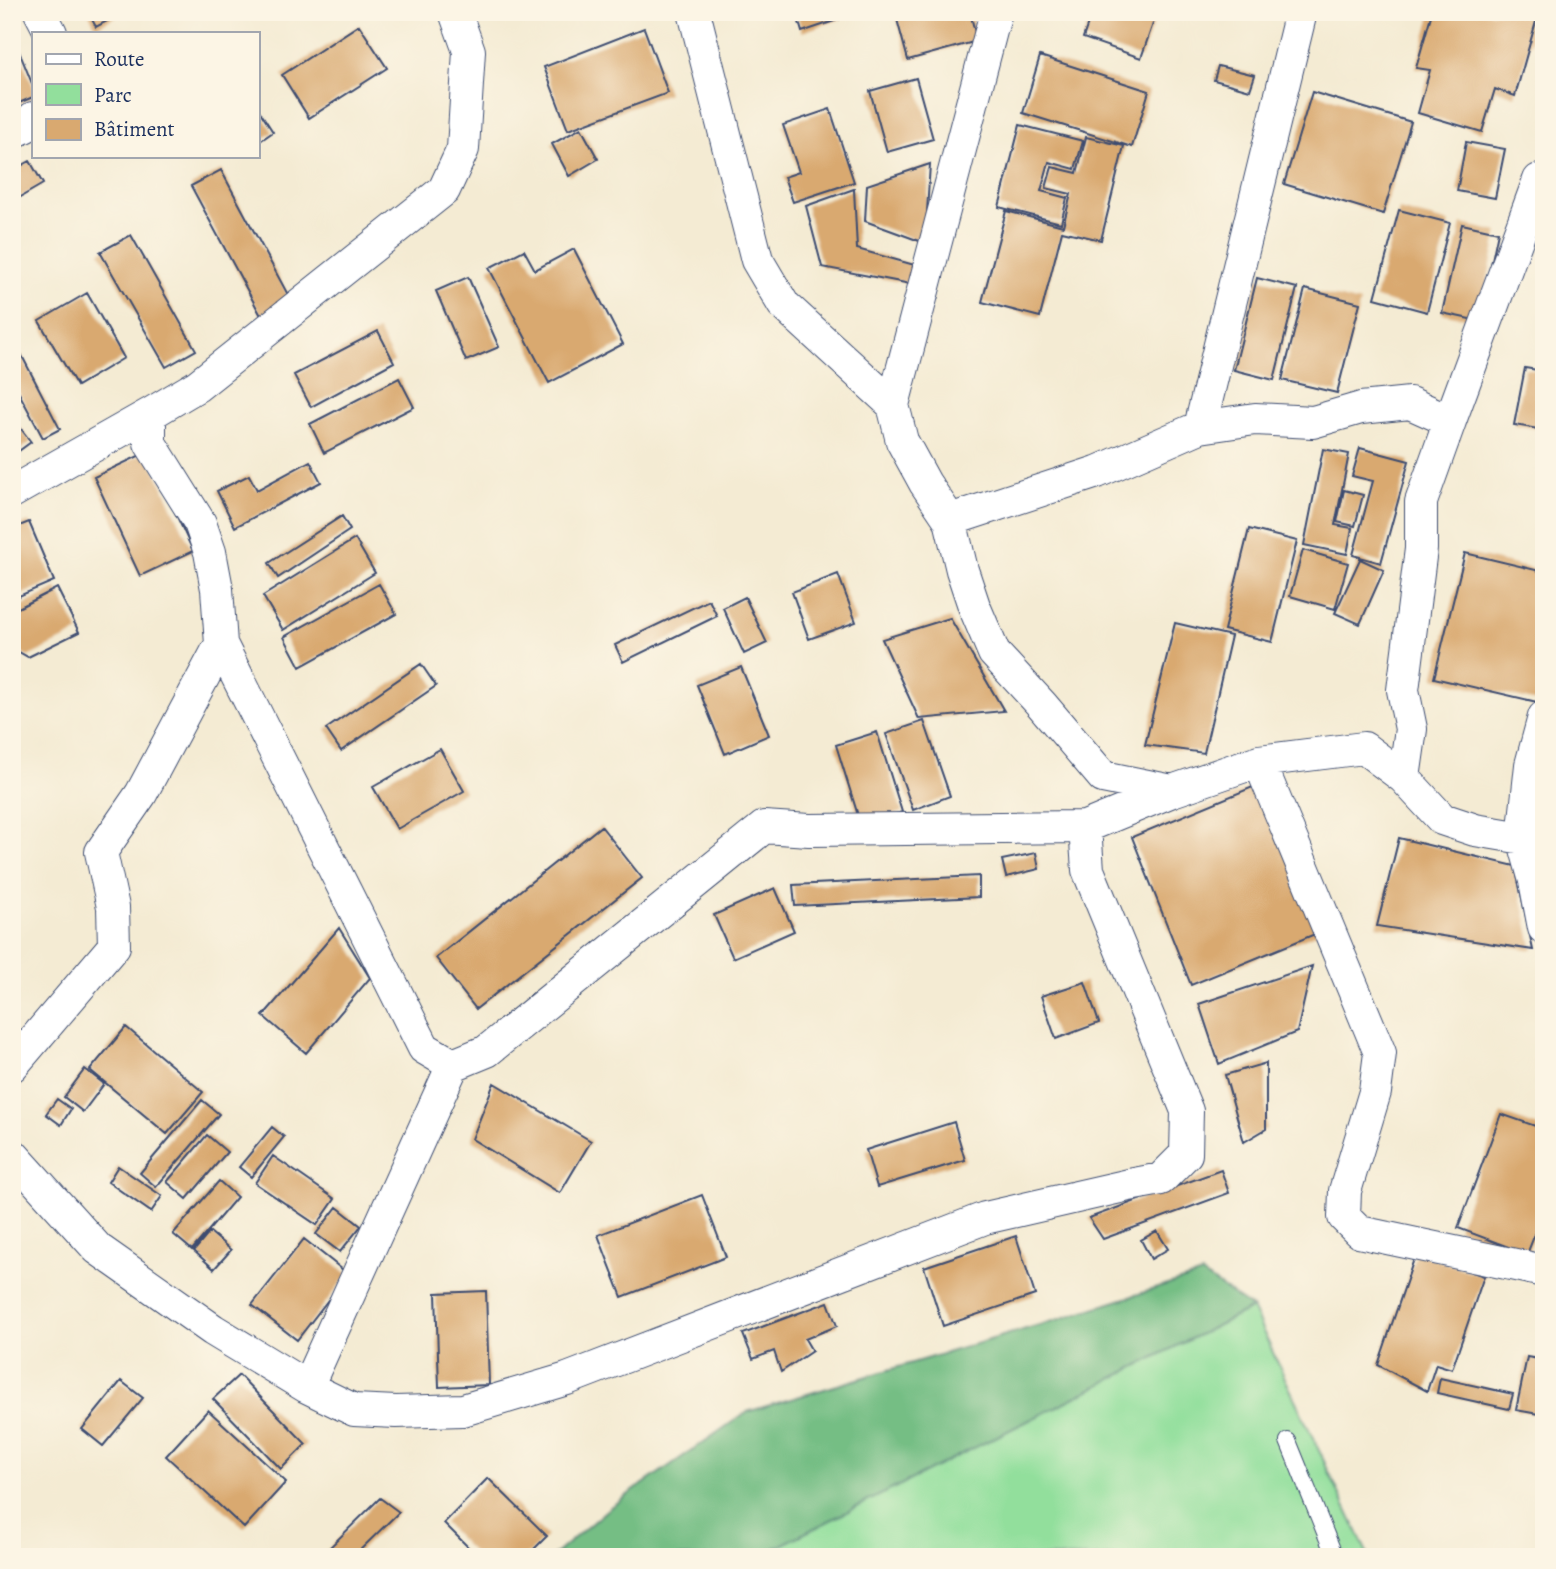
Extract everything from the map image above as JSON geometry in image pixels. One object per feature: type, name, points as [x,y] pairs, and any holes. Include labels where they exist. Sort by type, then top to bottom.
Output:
[{"type":"street","points":[[40,12],[50,32]]},
{"type":"street","points":[[12,492],[197,386],[444,190],[463,149],[469,51],[455,12]]},
{"type":"street","points":[[694,12],[757,260],[783,304],[893,405]]},
{"type":"street","points":[[996,12],[893,405],[902,441],[925,483],[950,520],[974,606],[995,653],[1102,776],[1172,791]]},
{"type":"street","points":[[1200,427],[1301,12]]},
{"type":"street","points":[[12,133],[26,126],[32,119]]},
{"type":"street","points":[[1404,778],[1411,729],[1403,690],[1421,549],[1421,502],[1539,180]]},
{"type":"street","points":[[950,520],[1097,472],[1200,427],[1255,419],[1313,422],[1361,408],[1410,403],[1450,421]]},
{"type":"street","points":[[150,414],[150,443],[200,523],[210,552],[217,589],[221,644],[424,1048],[453,1065]]},
{"type":"street","points":[[12,1066],[114,946],[113,907],[101,852],[141,794],[221,644]]},
{"type":"street","points":[[1544,717],[1531,765],[1523,838],[1544,928]]},
{"type":"street","points":[[307,1387],[453,1065],[487,1051],[764,827],[809,830],[1085,827],[1172,791],[1259,761],[1364,748],[1404,778],[1442,819],[1475,830],[1523,838]]},
{"type":"street","points":[[1259,761],[1380,1053],[1375,1092],[1345,1191],[1344,1217],[1359,1232],[1544,1271]]},
{"type":"street","points":[[12,1154],[98,1249],[213,1330],[307,1387],[354,1410],[463,1410],[567,1379],[985,1218],[1161,1179],[1186,1154],[1187,1111],[1088,870],[1085,827]]},
{"type":"lane","points":[[1288,1441],[1335,1557]]},
{"type":"green space","points":[[1202,1274],[1252,1308],[757,1557],[552,1557],[609,1508],[747,1412]]},
{"type":"green space","points":[[1252,1308],[1369,1557],[757,1557]]},
{"type":"building","points":[[88,12],[124,12],[96,27]]},
{"type":"building","points":[[796,12],[838,12],[840,19],[802,32]]},
{"type":"building","points":[[895,12],[970,12],[977,41],[908,60]]},
{"type":"building","points":[[1092,12],[1157,12],[1141,58],[1083,38]]},
{"type":"building","points":[[1432,12],[1515,12],[1537,18],[1515,96],[1495,89],[1482,132],[1418,113],[1430,70],[1416,68]]},
{"type":"building","points":[[359,25],[387,68],[309,118],[282,75]]},
{"type":"building","points":[[644,28],[668,93],[568,130],[544,67]]},
{"type":"building","points":[[12,34],[32,84],[32,97],[12,106]]},
{"type":"building","points":[[1040,56],[1149,91],[1132,147],[1023,113]]},
{"type":"building","points":[[1218,66],[1255,75],[1250,90],[1214,80]]},
{"type":"building","points":[[916,78],[933,139],[887,152],[870,91]]},
{"type":"building","points":[[1312,92],[1411,122],[1383,214],[1284,184]]},
{"type":"building","points":[[830,109],[854,182],[793,202],[784,177],[799,172],[783,125]]},
{"type":"building","points":[[259,110],[273,132],[259,142]]},
{"type":"building","points":[[1020,125],[1083,141],[1075,169],[1049,162],[1041,191],[1067,198],[1061,223],[999,207]]},
{"type":"building","points":[[581,128],[598,159],[569,176],[552,144]]},
{"type":"building","points":[[1086,137],[1124,146],[1101,240],[1062,231],[1040,317],[982,302],[1006,211],[1063,226],[1071,194],[1046,188],[1052,167],[1077,173]]},
{"type":"building","points":[[1466,142],[1505,149],[1495,198],[1457,191]]},
{"type":"building","points":[[30,161],[43,184],[12,202],[12,171]]},
{"type":"building","points":[[930,164],[925,243],[865,221],[867,185]]},
{"type":"building","points":[[221,170],[294,306],[265,323],[191,186]]},
{"type":"building","points":[[854,189],[857,249],[918,266],[916,285],[822,267],[806,206]]},
{"type":"building","points":[[1399,210],[1450,223],[1427,312],[1375,298]]},
{"type":"building","points":[[1462,224],[1498,232],[1479,321],[1442,313]]},
{"type":"building","points":[[131,235],[196,350],[166,367],[100,252]]},
{"type":"building","points":[[574,249],[623,344],[549,383],[489,268],[524,250],[535,270]]},
{"type":"building","points":[[468,277],[499,347],[466,361],[436,291]]},
{"type":"building","points":[[1257,278],[1297,288],[1274,380],[1234,370]]},
{"type":"building","points":[[1305,289],[1360,303],[1337,393],[1282,380]]},
{"type":"building","points":[[87,293],[124,358],[77,386],[39,321]]},
{"type":"building","points":[[378,331],[394,362],[311,407],[294,375]]},
{"type":"building","points":[[21,354],[60,429],[43,438],[12,380],[12,356]]},
{"type":"building","points":[[1525,368],[1544,371],[1544,430],[1514,425]]},
{"type":"building","points":[[399,378],[414,407],[324,453],[310,424]]},
{"type":"building","points":[[12,417],[31,442],[12,456]]},
{"type":"building","points":[[1360,448],[1409,461],[1381,563],[1353,555],[1373,481],[1352,476]]},
{"type":"building","points":[[1323,449],[1349,454],[1335,525],[1352,528],[1347,554],[1304,545]]},
{"type":"building","points":[[147,452],[193,551],[140,576],[94,477]]},
{"type":"building","points":[[310,461],[321,482],[235,527],[217,491],[249,475],[257,490]]},
{"type":"building","points":[[1344,490],[1363,495],[1355,526],[1337,522]]},
{"type":"building","points":[[342,516],[350,530],[278,578],[269,563]]},
{"type":"building","points":[[29,522],[54,581],[12,599],[12,529]]},
{"type":"building","points":[[1249,529],[1297,541],[1272,642],[1224,630]]},
{"type":"building","points":[[355,539],[375,573],[283,630],[263,596]]},
{"type":"building","points":[[1303,550],[1348,563],[1335,609],[1290,596]]},
{"type":"building","points":[[1465,553],[1544,572],[1544,675],[1537,702],[1434,678]]},
{"type":"building","points":[[1360,559],[1384,570],[1360,624],[1335,613]]},
{"type":"building","points":[[838,574],[856,622],[809,639],[792,592]]},
{"type":"building","points":[[379,584],[396,614],[300,667],[284,637]]},
{"type":"building","points":[[57,588],[79,632],[28,657],[12,648],[12,611]]},
{"type":"building","points":[[745,597],[767,643],[744,654],[723,608]]},
{"type":"building","points":[[709,600],[717,616],[623,662],[615,645]]},
{"type":"building","points":[[950,618],[1004,711],[919,719],[882,639]]},
{"type":"building","points":[[1175,623],[1231,636],[1204,753],[1145,745]]},
{"type":"building","points":[[421,664],[436,686],[341,751],[326,729]]},
{"type":"building","points":[[741,667],[769,735],[725,754],[697,685]]},
{"type":"building","points":[[924,721],[950,796],[913,810],[886,734]]},
{"type":"building","points":[[877,732],[902,812],[861,825],[836,745]]},
{"type":"building","points":[[440,749],[464,791],[397,829],[373,787]]},
{"type":"building","points":[[1260,784],[1320,932],[1191,985],[1132,837]]},
{"type":"building","points":[[601,826],[642,878],[476,1009],[436,958]]},
{"type":"building","points":[[1399,838],[1515,866],[1533,950],[1377,926]]},
{"type":"building","points":[[1036,853],[1039,869],[1006,877],[1002,860]]},
{"type":"building","points":[[979,876],[979,897],[795,906],[793,885]]},
{"type":"building","points":[[775,888],[794,931],[733,958],[714,915]]},
{"type":"building","points":[[339,928],[370,978],[306,1053],[263,1016]]},
{"type":"building","points":[[1312,966],[1297,1032],[1219,1064],[1199,1004]]},
{"type":"building","points":[[1085,982],[1099,1023],[1056,1039],[1041,996]]},
{"type":"building","points":[[126,1027],[203,1092],[167,1134],[90,1070]]},
{"type":"building","points":[[1266,1063],[1266,1129],[1244,1142],[1225,1075]]},
{"type":"building","points":[[85,1069],[104,1084],[83,1112],[64,1097]]},
{"type":"building","points":[[494,1083],[591,1141],[560,1193],[472,1139]]},
{"type":"building","points":[[57,1099],[71,1109],[61,1125],[46,1114]]},
{"type":"building","points":[[202,1100],[219,1114],[156,1187],[140,1173]]},
{"type":"building","points":[[1501,1114],[1544,1129],[1544,1211],[1527,1254],[1458,1228]]},
{"type":"building","points":[[954,1122],[965,1160],[877,1187],[866,1150]]},
{"type":"building","points":[[272,1127],[284,1137],[251,1177],[239,1167]]},
{"type":"building","points":[[207,1135],[227,1152],[187,1199],[167,1182]]},
{"type":"building","points":[[273,1156],[335,1199],[317,1225],[255,1183]]},
{"type":"building","points":[[118,1166],[162,1196],[151,1212],[108,1182]]},
{"type":"building","points":[[1221,1170],[1229,1193],[1103,1239],[1089,1218]]},
{"type":"building","points":[[219,1181],[237,1197],[192,1250],[173,1234]]},
{"type":"building","points":[[702,1195],[726,1257],[622,1297],[598,1235]]},
{"type":"building","points":[[337,1207],[361,1226],[340,1252],[316,1234]]},
{"type":"building","points":[[1157,1231],[1168,1249],[1151,1259],[1141,1240]]},
{"type":"building","points":[[210,1232],[231,1250],[214,1269],[194,1251]]},
{"type":"building","points":[[1016,1236],[1035,1295],[943,1326],[924,1267]]},
{"type":"building","points":[[304,1239],[348,1274],[297,1340],[252,1305]]},
{"type":"building","points":[[1416,1253],[1484,1276],[1452,1369],[1436,1364],[1427,1391],[1378,1365]]},
{"type":"building","points":[[486,1291],[489,1385],[439,1387],[436,1293]]},
{"type":"building","points":[[828,1302],[837,1326],[805,1339],[812,1351],[781,1372],[774,1351],[753,1359],[743,1334]]},
{"type":"building","points":[[1527,1357],[1544,1360],[1544,1415],[1516,1410]]},
{"type":"building","points":[[239,1375],[306,1444],[281,1469],[213,1399]]},
{"type":"building","points":[[1440,1378],[1513,1394],[1509,1409],[1437,1393]]},
{"type":"building","points":[[121,1381],[143,1398],[103,1446],[82,1429]]},
{"type":"building","points":[[208,1410],[286,1482],[244,1528],[166,1456]]},
{"type":"building","points":[[488,1478],[547,1536],[526,1557],[478,1557],[444,1523]]},
{"type":"building","points":[[380,1498],[399,1512],[353,1557],[320,1557]]}]
